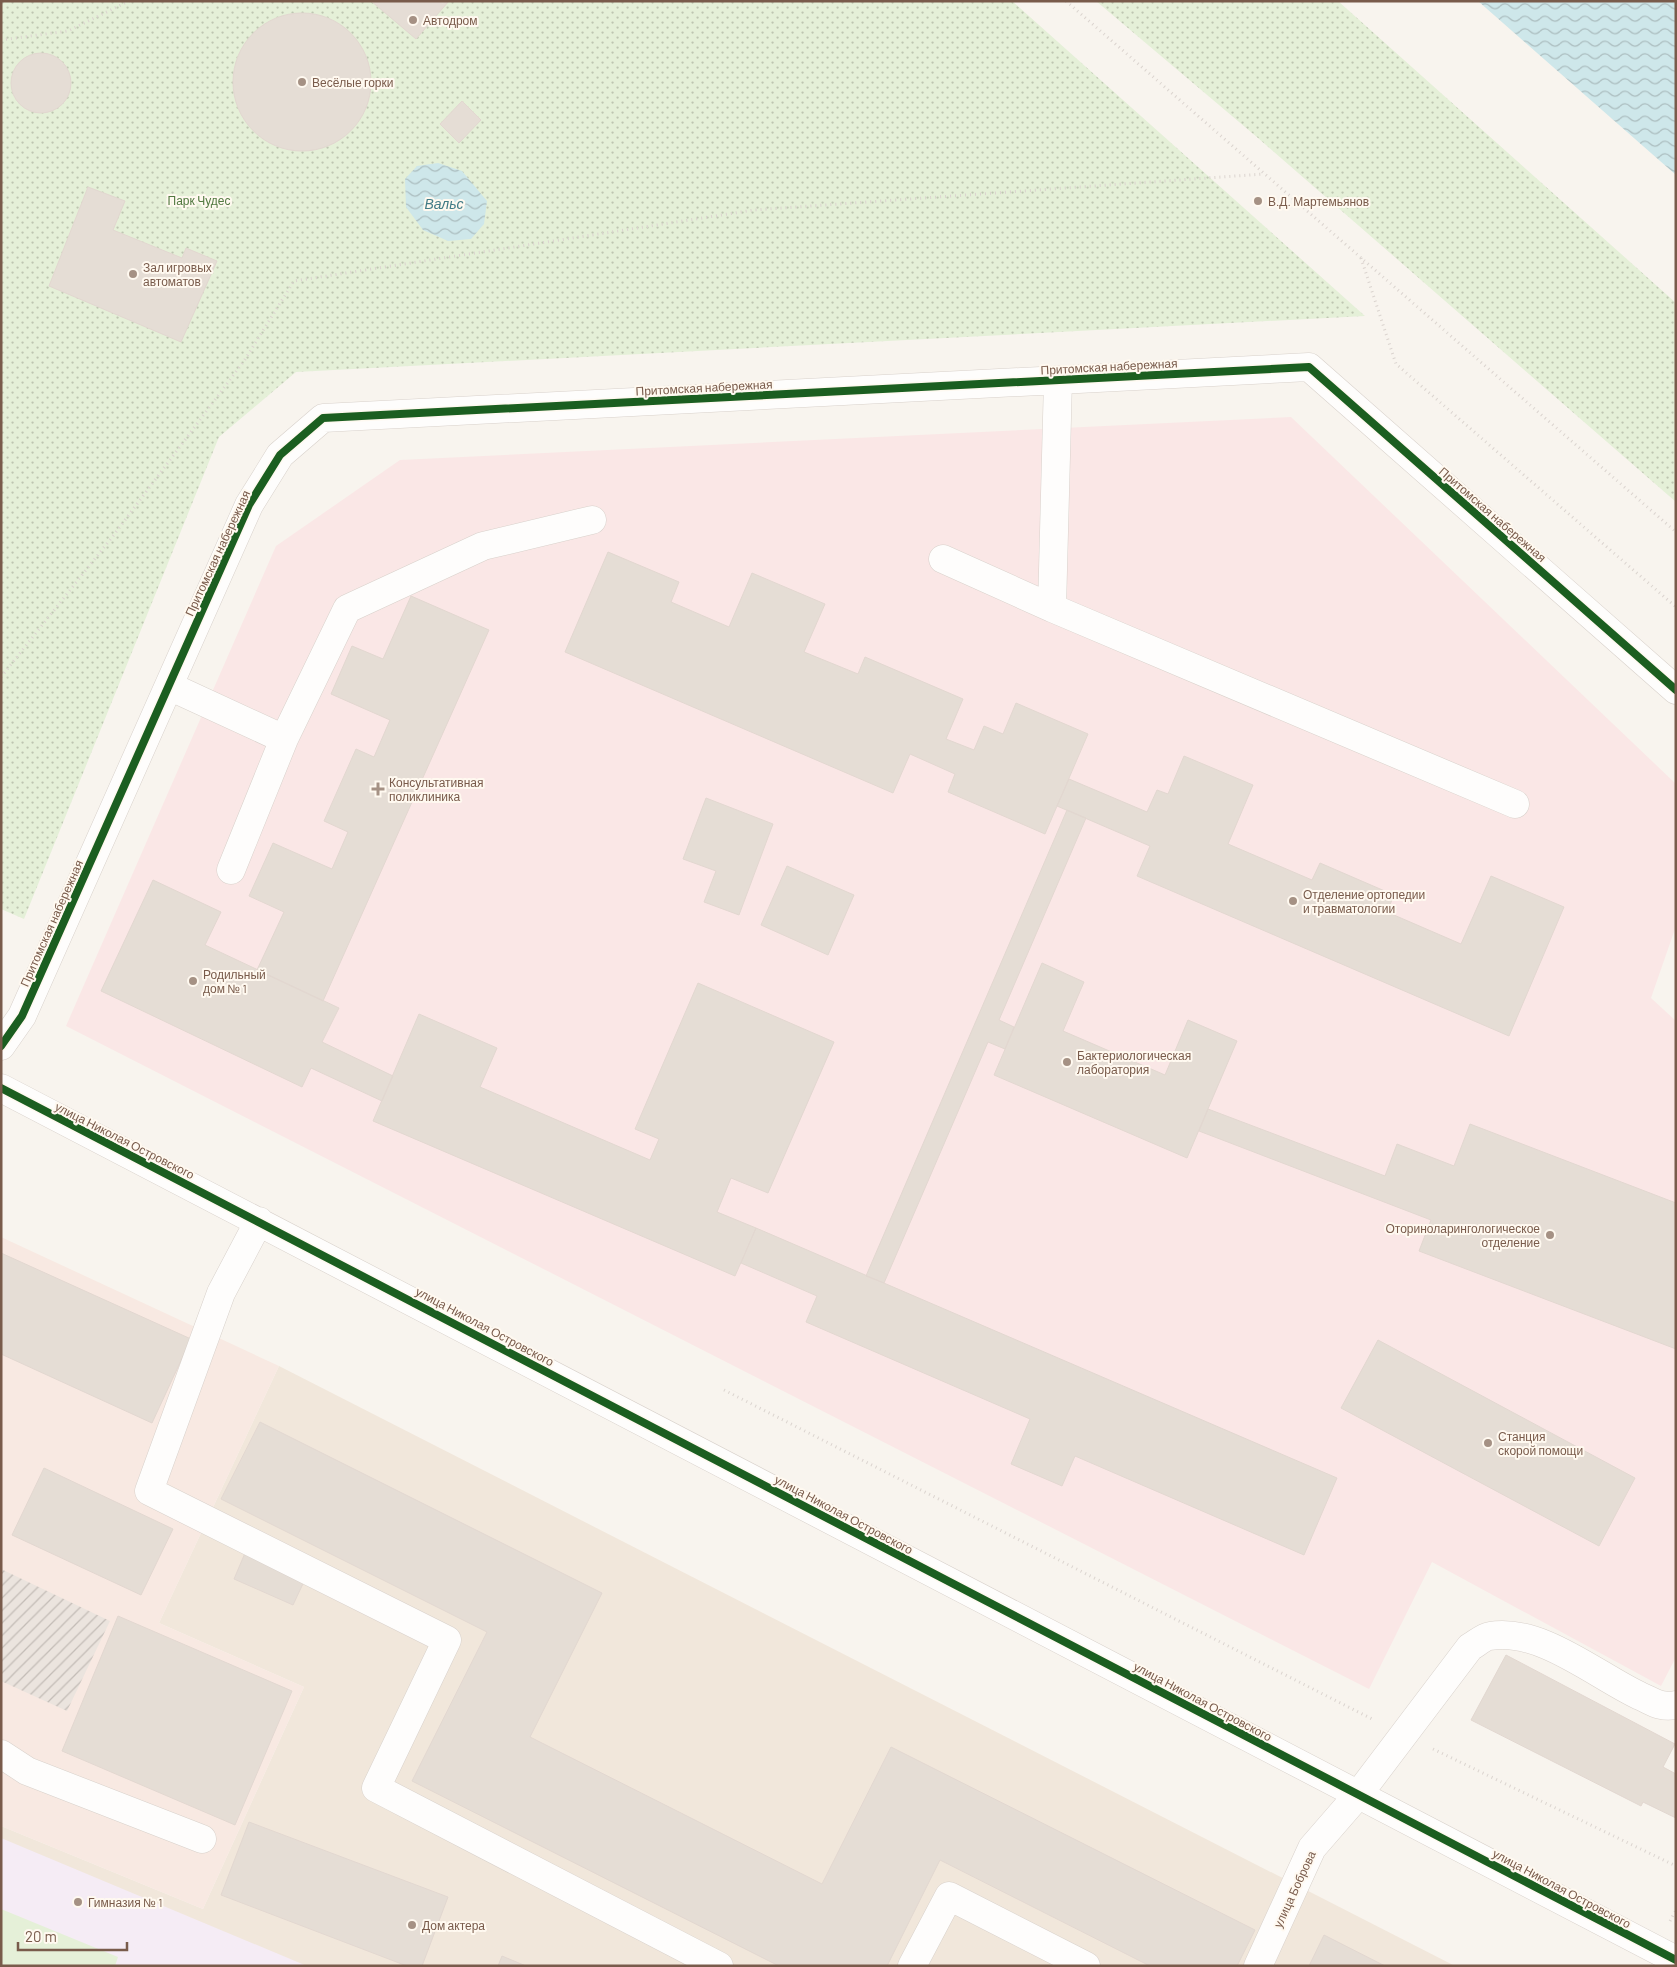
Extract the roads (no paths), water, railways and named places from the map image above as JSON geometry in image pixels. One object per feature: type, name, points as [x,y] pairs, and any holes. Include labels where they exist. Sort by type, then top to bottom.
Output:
[{"type":"street","name":"Притомская набережная","points":[[1,1046],[22,1016],[249,506],[280,455],[323,418],[1309,367],[1676,690]]},
{"type":"street","points":[[1052,608],[1058,380]]},
{"type":"street","points":[[231,870],[284,739],[347,609],[483,546],[592,520]]},
{"type":"street","points":[[943,559],[1052,608],[1515,804]]},
{"type":"street","points":[[169,686],[284,739]]},
{"type":"street","name":"улица Николая Островского","points":[[1,1088],[1676,1960]]},
{"type":"street","points":[[259,1221],[221,1292],[149,1491],[447,1640],[376,1788],[719,1966]]},
{"type":"street","name":"улица Боброва","points":[[1258,1966],[1312,1848],[1358,1795],[1470,1648],[1488,1636],[1511,1635],[1553,1648],[1632,1692],[1665,1707],[1676,1705]]},
{"type":"street","points":[[1,1754],[27,1771],[202,1839]]},
{"type":"street","points":[[912,1966],[949,1896],[1086,1966]]},
{"type":"water","points":[[1478,1],[1676,1],[1676,175]]},
{"type":"water","name":"Вальс","points":[[438,163],[462,171],[487,201],[484,224],[471,239],[448,241],[423,230],[406,207],[405,179],[417,166]]},
{"type":"place","name":"Автодром","points":[[413,20]]},
{"type":"place","name":"Весёлые горки","points":[[302,82]]},
{"type":"place","name":"В.Д. Мартемьянов","points":[[1258,201]]},
{"type":"place","name":"Зал игровых автоматов","points":[[133,274]]},
{"type":"place","name":"Консультативная поликлиника","points":[[378,789]]},
{"type":"place","name":"Отделение ортопедии и травматологии","points":[[1293,901]]},
{"type":"place","name":"Родильный дом № 1","points":[[193,981]]},
{"type":"place","name":"Бактериологическая лаборатория","points":[[1067,1062]]},
{"type":"place","name":"Оториноларингологическое отделение","points":[[1550,1235]]},
{"type":"place","name":"Станция скорой помощи","points":[[1488,1443]]},
{"type":"place","name":"Гимназия № 1","points":[[78,1902]]},
{"type":"place","name":"Дом актера","points":[[412,1925]]},
{"type":"park label","name":"Парк Чудес","points":[[199,200]]}]
